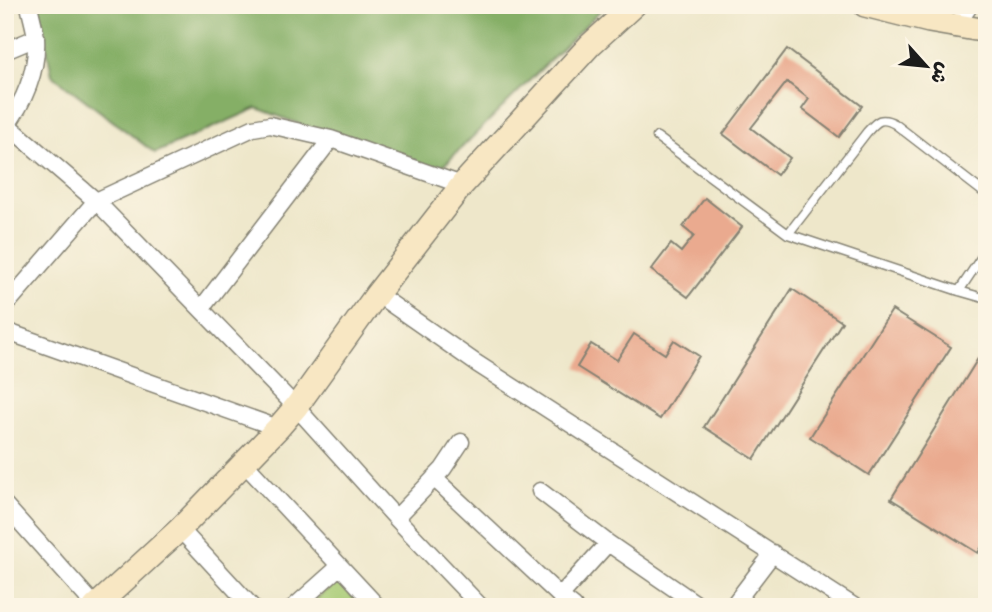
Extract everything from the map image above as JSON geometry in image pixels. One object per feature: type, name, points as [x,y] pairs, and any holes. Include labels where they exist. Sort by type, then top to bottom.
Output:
[{"type":"main road","points":[[95,607],[180,529],[278,428],[462,185],[590,45],[634,5]]},
{"type":"main road","points":[[865,5],[898,10],[987,32]]},
{"type":"street","points":[[29,5],[36,38],[34,63],[18,109],[6,125],[96,201],[296,407],[396,519],[481,607]]},
{"type":"street","points":[[956,26],[970,5]]},
{"type":"street","points":[[5,51],[36,38]]},
{"type":"street","points":[[5,306],[96,201],[253,128],[270,125],[331,139],[462,185]]},
{"type":"street","points":[[201,309],[331,139]]},
{"type":"street","points":[[377,295],[475,363],[855,607]]},
{"type":"street","points":[[5,331],[278,428]]},
{"type":"street","points":[[396,519],[443,469],[461,442]]},
{"type":"street","points":[[244,463],[378,607]]},
{"type":"street","points":[[434,478],[575,607]]},
{"type":"street","points":[[540,492],[701,607]]},
{"type":"street","points":[[5,505],[95,607]]},
{"type":"street","points":[[180,529],[252,607]]},
{"type":"street","points":[[560,596],[608,543]]},
{"type":"street","points":[[732,607],[773,554]]},
{"type":"street","points":[[294,607],[340,566]]},
{"type":"lane","points":[[788,234],[875,122],[882,120],[895,124],[987,195]]},
{"type":"lane","points":[[657,137],[788,234],[987,299]]},
{"type":"lane","points":[[959,291],[987,249]]},
{"type":"green space","points":[[38,5],[606,5],[434,175],[257,108],[155,153],[52,75]]},
{"type":"green space","points":[[338,580],[362,607],[307,607]]},
{"type":"building","points":[[787,49],[862,106],[839,137],[802,109],[809,99],[787,82],[751,128],[790,158],[777,175],[723,134]]},
{"type":"building","points":[[705,198],[742,227],[688,297],[651,270],[671,244],[681,252],[694,236],[683,227]]},
{"type":"building","points":[[792,289],[842,322],[754,459],[704,427]]},
{"type":"building","points":[[892,310],[951,347],[869,475],[810,437]]},
{"type":"building","points":[[634,334],[665,354],[674,340],[699,356],[660,419],[577,367],[591,344],[617,360]]},
{"type":"building","points":[[987,344],[987,538],[978,553],[891,499]]}]
